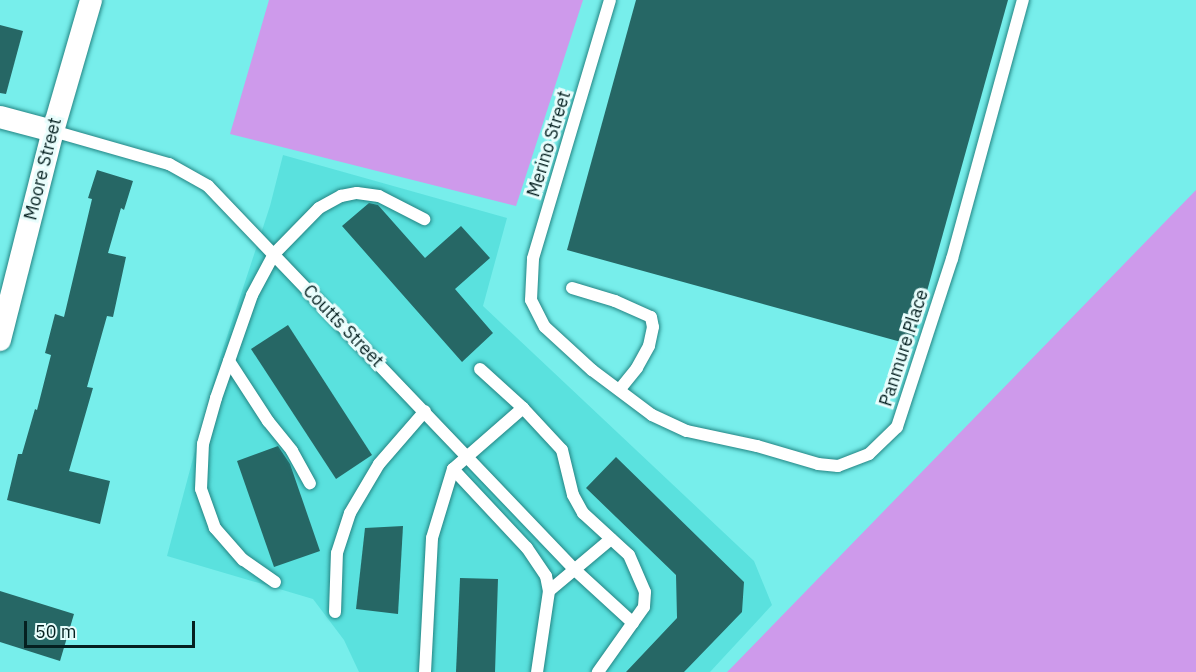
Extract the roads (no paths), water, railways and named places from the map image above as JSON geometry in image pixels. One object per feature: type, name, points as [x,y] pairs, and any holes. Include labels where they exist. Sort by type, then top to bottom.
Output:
[{"type":"street","name":"Moore Street","points":[[0,340],[52,131],[91,0]]},
{"type":"street","name":"Coutts Street","points":[[0,117],[52,131]]},
{"type":"lane","name":"Merino Street","points":[[531,300],[533,259],[610,0]]},
{"type":"lane","name":"Panmure Place","points":[[531,300],[545,327],[592,370],[652,415],[687,431],[757,446],[818,464],[838,466],[868,454],[897,427],[952,259],[1023,0]]},
{"type":"lane","name":"Coutts Street","points":[[52,131],[169,164],[208,186],[574,569],[633,623]]},
{"type":"lane","points":[[275,582],[243,561],[215,528],[201,489],[203,444],[252,295],[274,254],[319,208],[341,196],[357,193],[379,196],[424,219]]},
{"type":"lane","points":[[573,288],[615,301],[651,317],[654,327],[649,346],[637,368],[619,390]]},
{"type":"lane","points":[[229,361],[268,421],[292,451],[310,483]]},
{"type":"lane","points":[[480,369],[523,408],[562,450],[573,495],[583,513],[629,555],[645,592],[644,607],[598,672]]},
{"type":"lane","points":[[425,672],[432,538],[453,469],[523,408]]},
{"type":"lane","points":[[335,612],[337,553],[350,513],[379,464],[425,411]]},
{"type":"lane","points":[[453,469],[491,507],[534,556],[546,576],[549,591],[537,672]]},
{"type":"lane","points":[[549,591],[610,539]]}]
